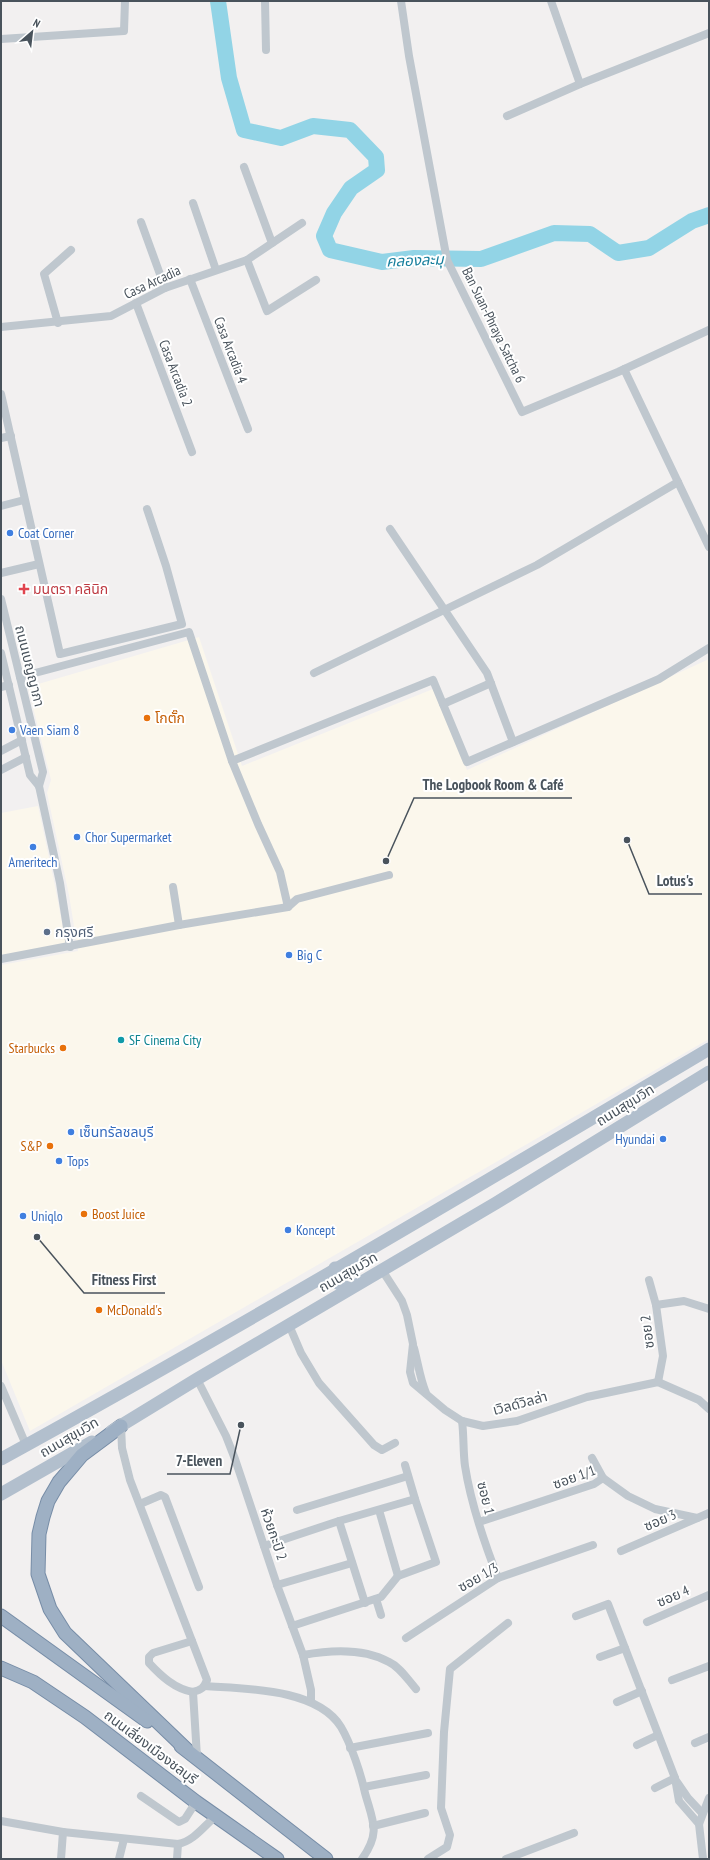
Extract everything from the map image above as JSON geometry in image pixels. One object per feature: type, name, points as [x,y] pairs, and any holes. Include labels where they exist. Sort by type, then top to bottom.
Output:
[{"type":"highway","points":[[121,1426],[82,1455],[59,1482],[48,1501],[39,1534],[38,1574],[50,1609],[65,1633],[192,1754]]},
{"type":"highway","points":[[1,1616],[192,1754]]},
{"type":"highway","name":"ถนนเลี่ยงเมืองชลบุรี","points":[[1,1668],[33,1682],[85,1716],[196,1802],[277,1859]]},
{"type":"highway","name":"ถนนเลี่ยงเมืองชลบุรี","points":[[192,1754],[326,1859]]},
{"type":"main road","name":"ถนนสุขุมวิท","points":[[1,1459],[484,1183],[709,1049]]},
{"type":"main road","name":"ถนนสุขุมวิท","points":[[1,1494],[121,1426],[197,1379],[496,1204],[709,1072]]},
{"type":"main road","points":[[335,1268],[334,1274],[336,1282],[349,1290]]},
{"type":"street","points":[[1,39],[124,31],[125,1]]},
{"type":"street","points":[[265,1],[266,50]]},
{"type":"street","name":"Ban Suan-Phraya Satcha 6","points":[[401,1],[445,248],[451,267],[522,412],[624,369],[709,330]]},
{"type":"street","points":[[552,1],[580,84]]},
{"type":"street","points":[[507,116],[580,84],[709,33]]},
{"type":"street","points":[[244,167],[272,243]]},
{"type":"street","points":[[193,203],[216,270]]},
{"type":"street","points":[[141,222],[165,288]]},
{"type":"street","name":"Casa Arcadia","points":[[1,327],[58,323],[111,316],[165,288],[247,260],[302,223]]},
{"type":"street","points":[[58,323],[44,274],[71,250]]},
{"type":"street","points":[[247,260],[267,311],[316,280]]},
{"type":"street","name":"Casa Arcadia 4","points":[[190,279],[248,429]]},
{"type":"street","name":"Casa Arcadia 2","points":[[136,303],[192,452]]},
{"type":"street","points":[[624,369],[709,547]]},
{"type":"street","points":[[1,394],[60,654],[182,624],[166,566],[147,509]]},
{"type":"street","points":[[1,438],[11,436]]},
{"type":"street","points":[[314,673],[537,565],[678,482]]},
{"type":"street","points":[[1,506],[24,500]]},
{"type":"street","points":[[390,529],[487,673],[513,742]]},
{"type":"street","points":[[1,573],[39,564]]},
{"type":"street","name":"ถนนเบญญาภา","points":[[1,599],[43,772],[39,786]]},
{"type":"street","points":[[20,677],[189,632],[232,761],[280,872],[288,907]]},
{"type":"street","points":[[232,761],[433,680],[467,762],[659,679],[709,648]]},
{"type":"street","name":"ถนนเบญญาภา","points":[[1,653],[5,686],[22,740],[30,775],[39,786],[61,890],[70,947]]},
{"type":"street","points":[[3,661],[15,659]]},
{"type":"street","points":[[443,704],[491,683]]},
{"type":"street","points":[[1,751],[22,740]]},
{"type":"street","points":[[1,770],[26,757]]},
{"type":"street","points":[[1,959],[179,925],[288,907],[297,899],[389,875]]},
{"type":"street","points":[[173,887],[179,925]]},
{"type":"street","name":"เวิลด์วิลล่า","points":[[382,1270],[402,1301],[421,1372],[422,1382],[427,1395],[445,1410],[462,1420],[483,1426],[517,1421],[587,1397],[658,1382]]},
{"type":"street","name":"ซอย 2","points":[[649,1280],[656,1305],[663,1356],[658,1382]]},
{"type":"street","points":[[656,1305],[684,1301],[709,1309]]},
{"type":"street","points":[[289,1325],[301,1353],[320,1383],[374,1445],[382,1450],[395,1443]]},
{"type":"street","name":"ห้วยกะปิ 2","points":[[197,1379],[226,1436],[277,1585],[303,1655],[311,1690],[311,1702]]},
{"type":"street","points":[[658,1382],[699,1400],[709,1409]]},
{"type":"street","points":[[1,1386],[26,1445]]},
{"type":"street","name":"ซอย 1","points":[[462,1420],[465,1465],[483,1540],[498,1578]]},
{"type":"street","points":[[121,1426],[122,1448],[130,1480],[140,1504],[207,1680],[205,1686],[200,1690],[193,1692],[184,1690],[170,1682],[149,1663],[149,1657],[153,1653],[192,1641]]},
{"type":"street","points":[[592,1458],[603,1478]]},
{"type":"street","points":[[292,1626],[381,1597],[398,1576],[436,1562],[405,1465]]},
{"type":"street","points":[[297,1510],[408,1476]]},
{"type":"street","name":"ซอย 1/1","points":[[479,1522],[594,1484],[603,1478],[628,1496],[655,1509],[697,1518]]},
{"type":"street","points":[[140,1504],[161,1495],[165,1497],[199,1587]]},
{"type":"street","points":[[264,1546],[339,1521],[415,1499]]},
{"type":"street","points":[[379,1510],[398,1576]]},
{"type":"street","name":"ซอย 3","points":[[621,1551],[709,1513]]},
{"type":"street","points":[[339,1521],[365,1603]]},
{"type":"street","name":"ซอย 1/3","points":[[406,1638],[498,1578],[593,1545]]},
{"type":"street","points":[[277,1585],[352,1563]]},
{"type":"street","name":"ซอย 4","points":[[647,1622],[709,1595]]},
{"type":"street","points":[[376,1599],[381,1615]]},
{"type":"street","points":[[576,1616],[608,1604],[675,1778],[688,1798],[702,1813]]},
{"type":"street","points":[[428,1859],[447,1847],[450,1836],[442,1808],[444,1732],[450,1669],[508,1623]]},
{"type":"street","points":[[600,1657],[625,1648]]},
{"type":"street","points":[[303,1655],[332,1651],[372,1655],[390,1662],[416,1689]]},
{"type":"street","points":[[672,1680],[709,1666]]},
{"type":"street","points":[[205,1686],[272,1691],[311,1702],[328,1714],[341,1726],[364,1787],[375,1835],[370,1848],[362,1859]]},
{"type":"street","points":[[617,1702],[642,1691]]},
{"type":"street","points":[[192,1754],[193,1692]]},
{"type":"street","points":[[350,1748],[428,1733]]},
{"type":"street","points":[[637,1745],[658,1735]]},
{"type":"street","points":[[695,1743],[709,1737]]},
{"type":"street","points":[[364,1787],[426,1775]]},
{"type":"street","points":[[655,1788],[675,1778]]},
{"type":"street","points":[[675,1778],[679,1801],[698,1824]]},
{"type":"street","points":[[140,1796],[179,1822],[185,1819],[196,1802]]},
{"type":"street","points":[[703,1859],[698,1824],[709,1798]]},
{"type":"street","points":[[373,1826],[425,1813]]},
{"type":"street","points":[[1,1820],[63,1832],[178,1844],[186,1842],[193,1837],[216,1816]]},
{"type":"street","points":[[61,1859],[63,1832]]},
{"type":"street","points":[[506,1859],[574,1833]]},
{"type":"street","points":[[119,1859],[124,1839]]},
{"type":"street","points":[[177,1859],[178,1844]]},
{"type":"shaded area","points":[[199,637],[242,766],[433,689],[467,770],[709,659],[709,1039],[30,1431],[1,1360],[1,965],[78,951],[69,895],[47,793],[51,780],[28,687]]},
{"type":"shaded area","points":[[38,806],[66,944],[1,955],[1,813]]},
{"type":"waterway","name":"คลองละมุ","points":[[218,1],[229,78],[244,130],[281,138],[313,126],[350,130],[376,157],[377,170],[351,188],[334,213],[324,236],[330,250],[382,262],[414,258],[481,259],[554,233],[590,234],[618,253],[649,248],[692,221],[709,215]]},
{"type":"place","name":"Coat Corner","points":[[10,533]]},
{"type":"place","name":"มนตรา คลินิก","points":[[24,589]]},
{"type":"place","name":"โกตั๊ก","points":[[147,718]]},
{"type":"place","name":"Vaen Siam 8","points":[[12,730]]},
{"type":"place","name":"Chor Supermarket","points":[[77,837]]},
{"type":"place","name":"Lotus's","points":[[627,840]]},
{"type":"place","name":"Ameritech","points":[[33,847]]},
{"type":"place","name":"The Logbook Room & Café","points":[[386,861]]},
{"type":"place","name":"กรุงศรี","points":[[47,932]]},
{"type":"place","name":"Big C","points":[[289,955]]},
{"type":"place","name":"SF Cinema City","points":[[121,1040]]},
{"type":"place","name":"Starbucks","points":[[63,1048]]},
{"type":"place","name":"เซ็นทรัลชลบุรี","points":[[71,1132]]},
{"type":"place","name":"Hyundai","points":[[663,1139]]},
{"type":"place","name":"S&P","points":[[50,1146]]},
{"type":"place","name":"Tops","points":[[59,1161]]},
{"type":"place","name":"Boost Juice","points":[[84,1214]]},
{"type":"place","name":"Uniqlo","points":[[23,1216]]},
{"type":"place","name":"Koncept","points":[[288,1230]]},
{"type":"place","name":"Fitness First","points":[[37,1237]]},
{"type":"place","name":"McDonald's","points":[[99,1310]]},
{"type":"place","name":"7-Eleven","points":[[241,1425]]}]
